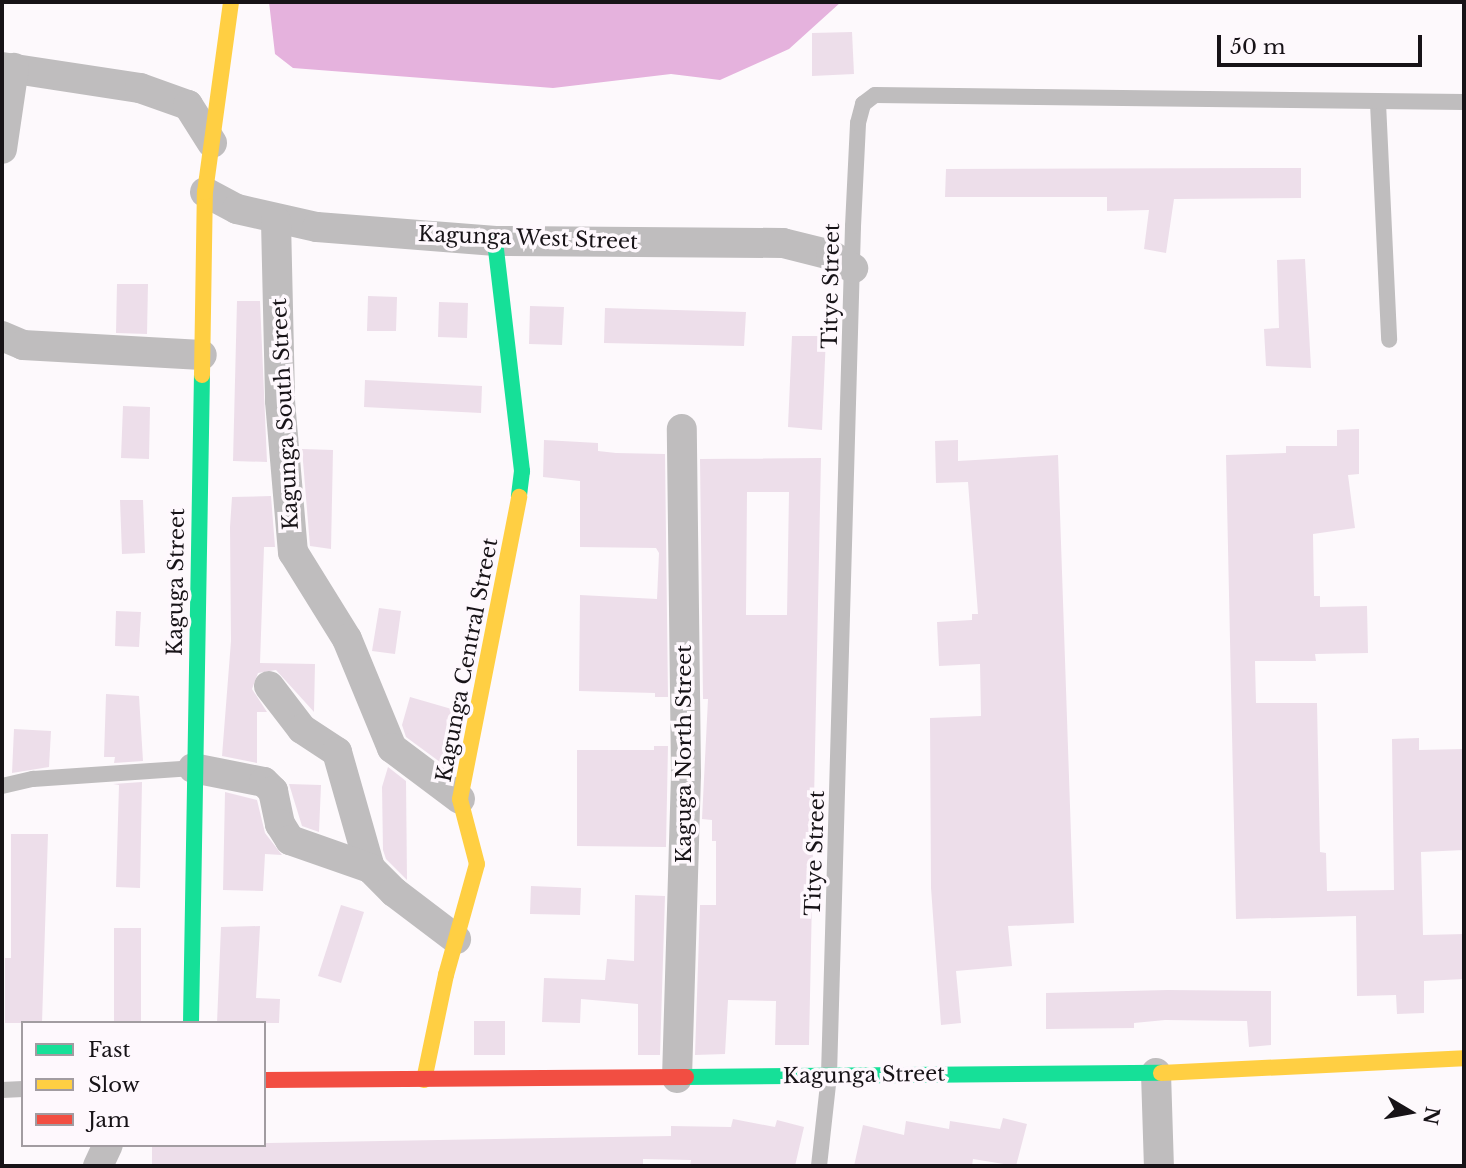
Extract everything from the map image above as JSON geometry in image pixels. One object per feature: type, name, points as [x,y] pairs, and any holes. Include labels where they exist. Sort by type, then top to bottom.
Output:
[{"type":"street","name":"Kaguga Street","points":[[191,1021],[193,768],[205,192],[231,2]]},
{"type":"street","points":[[2,149],[8,68],[140,88],[188,105],[212,143]]},
{"type":"street","name":"Kagunga West Street","points":[[205,192],[237,209],[276,221],[495,241],[783,243],[831,255],[853,268]]},
{"type":"street","name":"Kagunga South Street","points":[[276,221],[280,401],[293,552],[347,639],[392,747],[460,799]]},
{"type":"street","name":"Kagunga Central Street","points":[[424,1080],[456,939],[477,864],[460,799],[517,514],[522,471],[495,241]]},
{"type":"street","points":[[2,336],[34,346],[202,355]]},
{"type":"street","name":"Kaguga North Street","points":[[677,1078],[686,774],[682,429]]},
{"type":"street","points":[[269,687],[302,729],[337,752],[370,868]]},
{"type":"street","points":[[193,768],[264,782],[273,791],[280,824],[290,840],[370,868],[394,892],[456,939]]},
{"type":"street","name":"Kagunga Street","points":[[266,1080],[1156,1073],[1464,1058]]},
{"type":"street","points":[[1156,1073],[1159,1166]]},
{"type":"street","points":[[99,1166],[107,1147]]},
{"type":"lane","name":"Titye Street","points":[[819,1166],[829,1075],[858,123],[863,104],[874,94],[1378,103],[1464,102]]},
{"type":"lane","points":[[1378,103],[1389,340]]},
{"type":"lane","points":[[2,786],[33,779],[193,768]]},
{"type":"lane","points":[[2,1090],[21,1089]]},
{"type":"shaded area","points":[[269,2],[841,2],[789,49],[720,80],[671,74],[553,88],[293,68],[275,54]]},
{"type":"building","points":[[852,32],[854,74],[812,76],[812,33]]},
{"type":"building","points":[[1301,168],[1301,198],[1174,199],[1166,253],[1144,249],[1149,210],[1107,211],[1107,197],[945,197],[946,169]]},
{"type":"building","points":[[1305,259],[1311,368],[1266,366],[1264,329],[1279,328],[1277,260]]},
{"type":"building","points":[[117,284],[148,284],[147,334],[116,333]]},
{"type":"building","points":[[368,296],[397,297],[396,331],[367,331]]},
{"type":"building","points":[[237,301],[260,301],[267,462],[233,461]]},
{"type":"building","points":[[439,302],[468,303],[467,338],[438,337]]},
{"type":"building","points":[[530,306],[564,307],[562,345],[529,344]]},
{"type":"building","points":[[605,308],[746,312],[744,346],[604,343]]},
{"type":"building","points":[[792,336],[826,336],[822,430],[788,427]]},
{"type":"building","points":[[365,380],[482,386],[481,413],[364,407]]},
{"type":"building","points":[[123,406],[150,407],[149,459],[121,458]]},
{"type":"building","points":[[1359,429],[1359,474],[1348,475],[1355,528],[1313,534],[1314,596],[1320,596],[1320,607],[1367,606],[1368,653],[1315,654],[1316,661],[1255,661],[1256,703],[1317,703],[1320,852],[1326,853],[1327,891],[1394,890],[1392,739],[1419,738],[1419,750],[1464,749],[1464,850],[1421,852],[1423,935],[1464,934],[1464,979],[1424,981],[1424,1013],[1397,1014],[1396,995],[1357,996],[1356,916],[1236,919],[1226,455],[1286,453],[1286,446],[1337,446],[1337,430]]},
{"type":"building","points":[[544,440],[598,443],[598,451],[665,454],[668,697],[655,697],[655,693],[579,691],[580,595],[657,599],[659,553],[656,548],[580,547],[580,481],[543,477]]},
{"type":"building","points":[[958,440],[958,461],[1058,455],[1074,923],[1008,926],[1012,966],[956,971],[961,1023],[941,1025],[931,888],[930,718],[981,716],[980,664],[939,666],[937,622],[972,620],[972,614],[978,614],[968,482],[936,483],[935,441]]},
{"type":"building","points":[[302,449],[333,450],[331,549],[310,546]]},
{"type":"building","points":[[821,458],[809,1045],[775,1045],[776,1001],[728,1000],[725,1054],[695,1055],[700,905],[716,905],[716,841],[712,841],[712,820],[702,819],[708,699],[703,699],[700,459]],"holes":[[[747,492],[789,492],[787,615],[746,615]]]},
{"type":"building","points":[[271,496],[275,547],[264,547],[260,663],[315,664],[314,712],[276,670],[258,673],[252,689],[267,712],[257,712],[257,763],[222,756],[231,641],[230,527],[232,497]]},
{"type":"building","points":[[120,500],[143,500],[145,553],[122,554]]},
{"type":"building","points":[[379,608],[401,611],[395,654],[372,651]]},
{"type":"building","points":[[116,611],[141,612],[139,647],[115,646]]},
{"type":"building","points":[[106,694],[139,696],[143,761],[114,763],[115,757],[104,757]]},
{"type":"building","points":[[410,697],[455,710],[444,765],[406,737],[402,725]]},
{"type":"building","points":[[14,729],[51,731],[49,767],[12,773]]},
{"type":"building","points":[[654,746],[668,746],[666,847],[577,846],[577,750],[654,750]]},
{"type":"building","points":[[388,767],[406,781],[407,880],[386,859],[383,850],[382,787]]},
{"type":"building","points":[[142,782],[140,888],[116,887],[119,785],[113,784]]},
{"type":"building","points":[[289,784],[321,785],[319,832],[302,826]]},
{"type":"building","points":[[225,792],[257,800],[265,833],[282,855],[265,854],[263,891],[223,890]]},
{"type":"building","points":[[11,834],[48,834],[42,1021],[5,1023],[5,958],[11,958]]},
{"type":"building","points":[[531,886],[581,888],[580,915],[530,914]]},
{"type":"building","points":[[635,895],[665,896],[660,1055],[638,1055],[638,1004],[581,999],[580,1023],[542,1022],[544,978],[605,980],[607,959],[634,961]]},
{"type":"building","points":[[341,905],[364,912],[341,983],[318,976]]},
{"type":"building","points":[[260,926],[256,998],[280,999],[279,1023],[217,1021],[221,927]]},
{"type":"building","points":[[114,928],[141,928],[141,1021],[114,1021]]},
{"type":"building","points":[[1271,991],[1271,1045],[1249,1047],[1247,1021],[1165,1020],[1134,1023],[1134,1028],[1046,1029],[1046,993]]},
{"type":"building","points":[[474,1021],[505,1021],[505,1055],[474,1055]]},
{"type":"building","points":[[1003,1118],[1027,1124],[1016,1166],[973,1159],[972,1166],[854,1166],[863,1125],[904,1135],[906,1121],[949,1129],[950,1121],[1000,1129]]},
{"type":"building","points":[[733,1119],[775,1127],[777,1120],[804,1127],[795,1166],[690,1166],[691,1160],[643,1159],[643,1166],[152,1166],[152,1147],[266,1147],[266,1143],[671,1136],[671,1126],[731,1127]]},
{"type":"traffic: fast","points":[[495,241],[522,471],[519,497]]},
{"type":"traffic: fast","points":[[191,1021],[202,375]]},
{"type":"traffic: fast","points":[[686,1077],[1161,1073]]},
{"type":"traffic: slow","points":[[202,375],[205,192],[231,2]]},
{"type":"traffic: slow","points":[[424,1080],[446,975],[477,864],[460,799],[519,497]]},
{"type":"traffic: slow","points":[[1161,1073],[1464,1058]]},
{"type":"traffic: jam","points":[[266,1080],[686,1077]]}]
